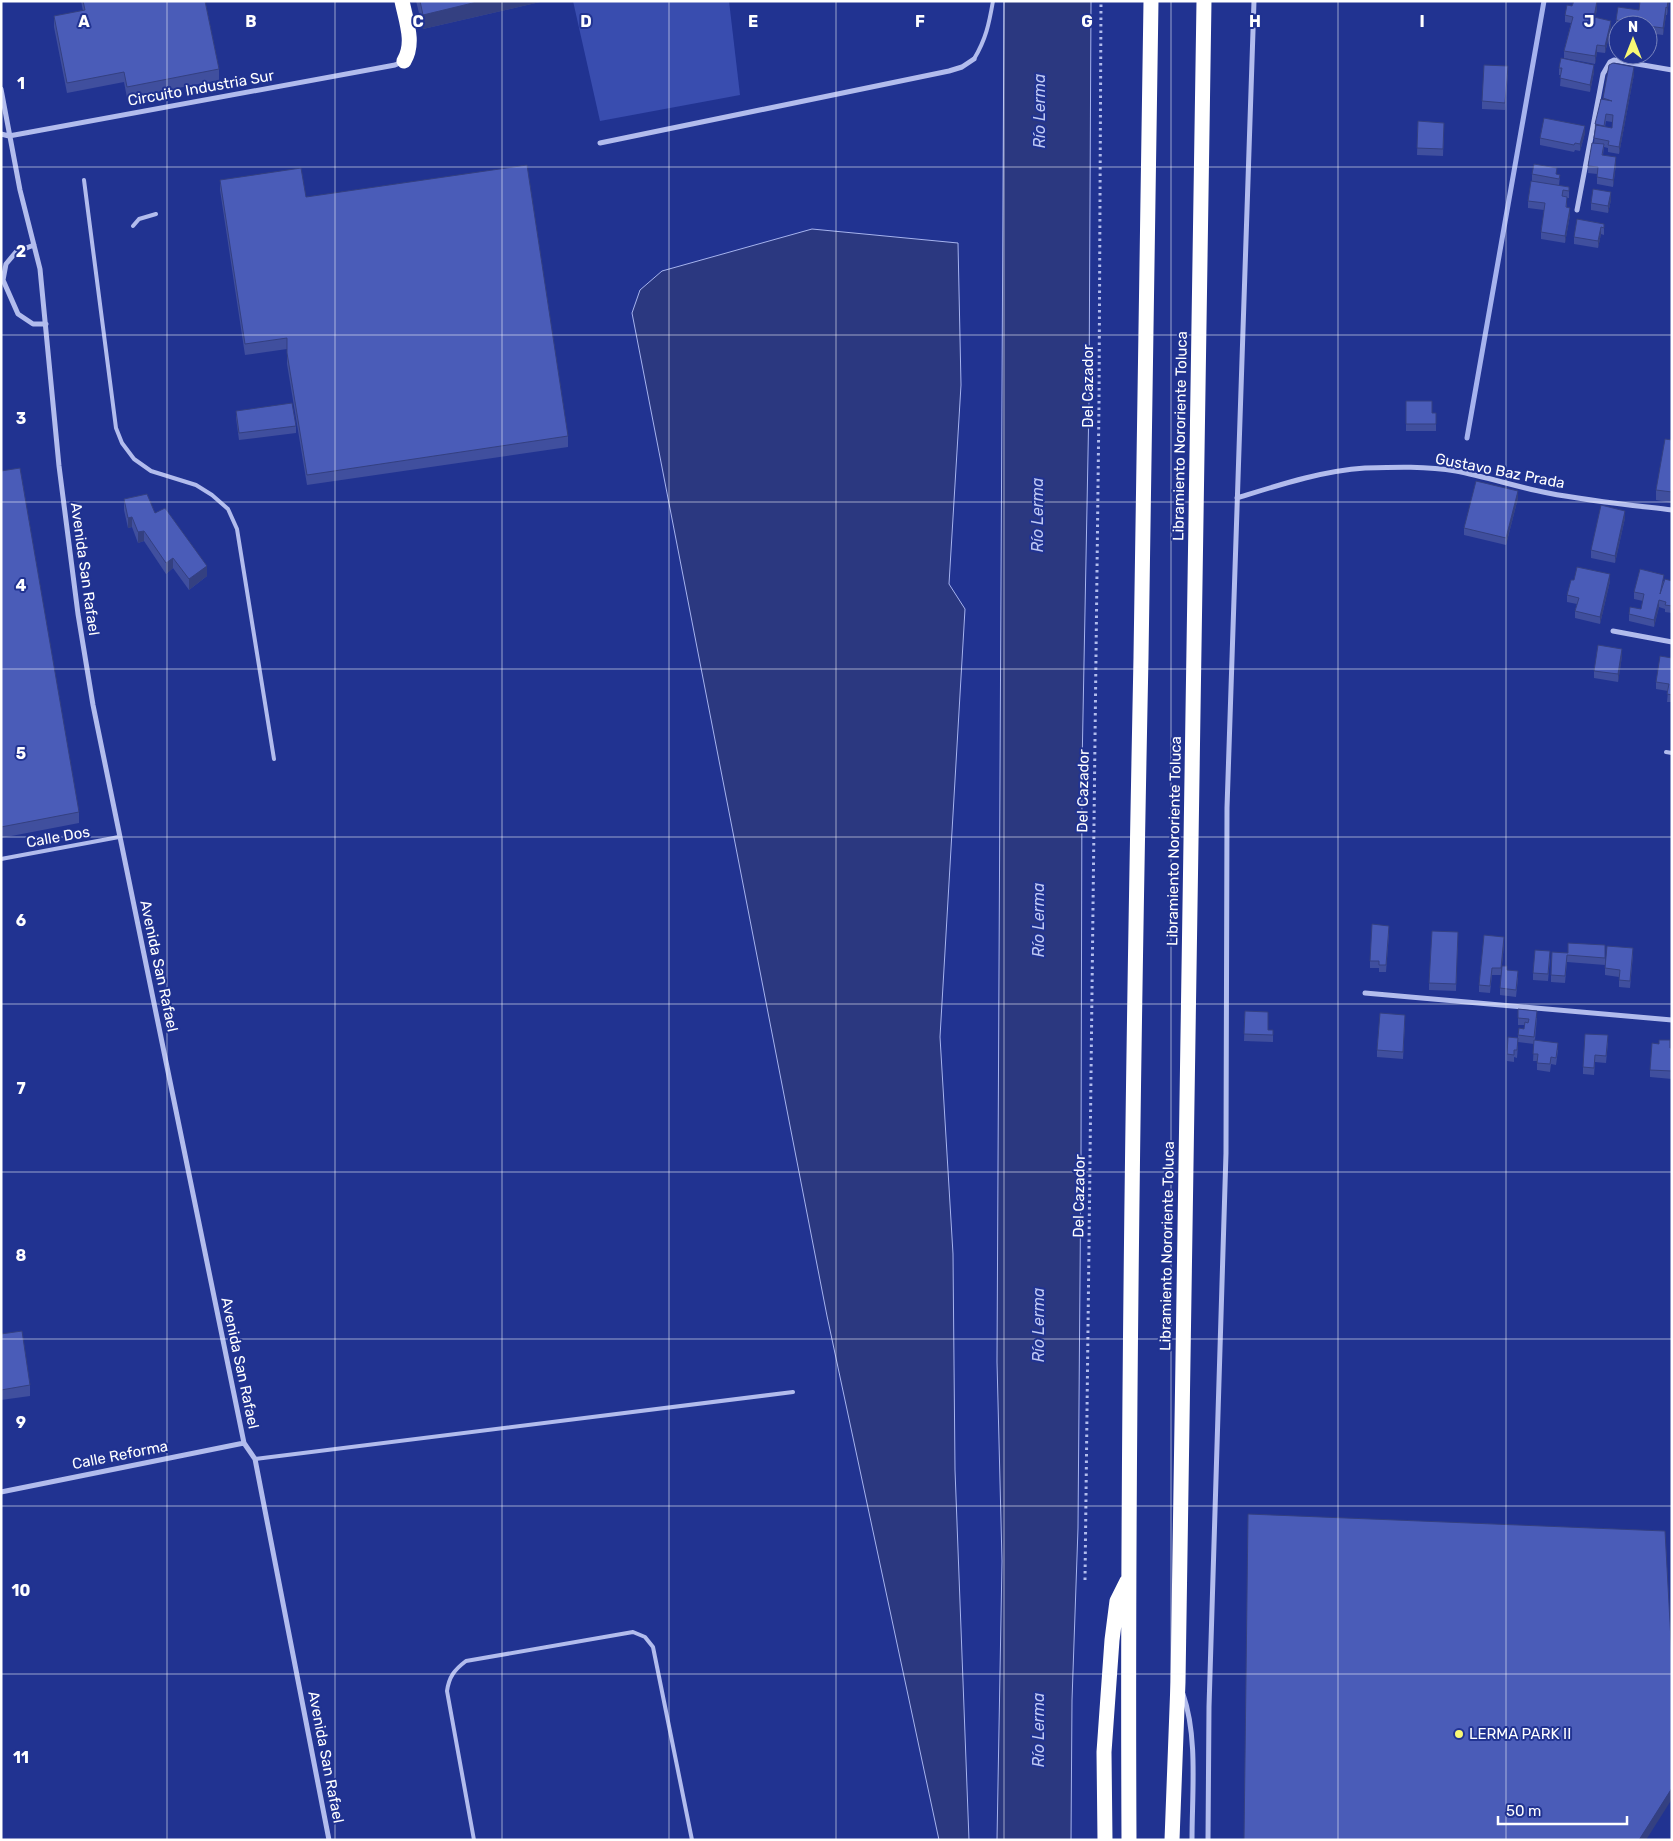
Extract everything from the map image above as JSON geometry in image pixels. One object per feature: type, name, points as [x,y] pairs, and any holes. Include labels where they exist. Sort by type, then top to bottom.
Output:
[{"type":"highway","points":[[402,1],[410,44],[409,52],[404,61]]},
{"type":"highway","points":[[1129,1840],[1129,1576],[1135,924],[1142,635],[1151,1]]},
{"type":"highway","name":"Libramiento Nororiente Toluca","points":[[1172,1840],[1178,1682],[1204,1]]},
{"type":"highway","points":[[1105,1840],[1104,1752],[1112,1640],[1118,1601],[1129,1576]]},
{"type":"street","points":[[1208,1840],[1210,1697],[1226,1153],[1227,808],[1254,1]]},
{"type":"street","points":[[600,142],[948,71],[962,67],[974,59]]},
{"type":"street","points":[[1576,210],[1603,74],[1610,62],[1614,60],[1672,70]]},
{"type":"street","name":"Circuito Industria Sur","points":[[1,134],[9,136],[395,65],[404,61]]},
{"type":"street","name":"Avenida San Rafael","points":[[1,89],[20,190],[40,269],[59,466],[78,614],[93,705],[244,1443],[255,1459],[329,1840]]},
{"type":"street","points":[[34,245],[16,252],[6,264],[2,280],[18,314],[33,324],[46,324]]},
{"type":"street","name":"Gustavo Baz Prada","points":[[1236,498],[1334,472],[1364,468],[1432,469],[1455,471],[1512,486],[1587,500],[1672,510]]},
{"type":"street","points":[[1612,631],[1672,642]]},
{"type":"street","points":[[1365,993],[1672,1020]]},
{"type":"street","name":"Calle Reforma","points":[[1,1492],[244,1443]]},
{"type":"street","points":[[1178,1682],[1188,1711],[1192,1736],[1192,1840]]},
{"type":"lane","points":[[974,59],[984,42],[989,25],[992,1]]},
{"type":"lane","points":[[84,180],[116,428],[122,443],[134,459],[151,471],[196,485],[212,495],[228,509],[238,529],[274,759]]},
{"type":"lane","points":[[133,226],[139,219],[156,214]]},
{"type":"lane","points":[[1666,752],[1672,754]]},
{"type":"lane","name":"Calle Dos","points":[[1,859],[119,837]]},
{"type":"lane","points":[[255,1459],[793,1392]]},
{"type":"lane","points":[[474,1840],[447,1691],[449,1678],[466,1661],[633,1632],[645,1636],[653,1646],[692,1840]]},
{"type":"path","name":"Del Cazador","points":[[1085,1580],[1101,1]]},
{"type":"shaded area","points":[[573,1],[729,1],[740,95],[600,121]]},
{"type":"water","name":"Río Lerma","points":[[1004,1],[1091,1],[1089,402],[1082,768],[1078,1528],[1072,1700],[1071,1840],[997,1840],[1002,1561],[997,1362]]},
{"type":"water","points":[[812,229],[958,243],[961,385],[949,584],[965,609],[940,1037],[953,1254],[955,1470],[969,1840],[939,1840],[827,1316],[632,313],[640,290],[662,271]]},
{"type":"building","points":[[83,1],[205,1],[219,69],[127,87],[124,72],[67,83],[54,16],[85,10]]},
{"type":"building","points":[[420,1],[481,1],[423,15]]},
{"type":"building","points":[[1574,1],[1597,1],[1594,17],[1608,20],[1608,34],[1605,46],[1597,45],[1595,56],[1564,51],[1573,17],[1565,15],[1567,5],[1572,6]]},
{"type":"building","points":[[1640,1],[1668,1],[1663,28],[1658,27],[1658,15],[1617,15],[1618,7],[1639,10]]},
{"type":"building","points":[[1561,58],[1594,65],[1590,85],[1560,78]]},
{"type":"building","points":[[1484,65],[1508,66],[1505,103],[1482,101]]},
{"type":"building","points":[[1609,65],[1634,67],[1619,147],[1608,145],[1609,141],[1594,138],[1596,125],[1612,128],[1613,115],[1606,114],[1604,126],[1595,124],[1601,99],[1612,101],[1603,98]]},
{"type":"building","points":[[1544,118],[1585,126],[1580,144],[1575,143],[1574,145],[1540,138]]},
{"type":"building","points":[[1418,121],[1444,123],[1443,149],[1417,148]]},
{"type":"building","points":[[1592,143],[1604,144],[1602,155],[1616,157],[1613,180],[1597,177],[1598,167],[1588,166]]},
{"type":"building","points":[[1534,164],[1557,168],[1556,174],[1560,175],[1559,179],[1532,174]]},
{"type":"building","points":[[527,165],[568,436],[307,475],[287,353],[287,338],[245,344],[220,180],[301,168],[306,197]]},
{"type":"building","points":[[1531,181],[1569,187],[1569,191],[1563,190],[1562,196],[1567,197],[1566,207],[1570,208],[1565,236],[1541,232],[1545,203],[1528,201]]},
{"type":"building","points":[[1593,189],[1611,192],[1608,206],[1591,203]]},
{"type":"building","points":[[1577,219],[1604,224],[1604,228],[1601,227],[1598,241],[1574,237]]},
{"type":"building","points":[[1406,401],[1432,401],[1432,413],[1436,413],[1436,424],[1406,424]]},
{"type":"building","points":[[292,403],[296,426],[239,433],[236,411]]},
{"type":"building","points":[[1665,439],[1672,440],[1672,492],[1656,490]]},
{"type":"building","points":[[20,468],[79,812],[1,827],[1,471]]},
{"type":"building","points":[[1476,481],[1518,491],[1506,538],[1464,528]]},
{"type":"building","points":[[147,494],[155,513],[165,508],[207,566],[189,579],[173,558],[166,563],[144,531],[138,532],[132,517],[128,518],[124,499]]},
{"type":"building","points":[[1601,505],[1625,511],[1615,556],[1591,550]]},
{"type":"building","points":[[1577,567],[1610,574],[1600,617],[1575,611],[1579,598],[1567,595],[1571,580],[1574,580]]},
{"type":"building","points":[[1640,569],[1664,575],[1660,594],[1665,579],[1672,581],[1672,606],[1665,605],[1666,602],[1659,600],[1654,620],[1629,614],[1630,607],[1641,609],[1644,594],[1634,592]]},
{"type":"building","points":[[1598,645],[1622,649],[1618,674],[1594,671]]},
{"type":"building","points":[[1660,656],[1672,658],[1672,695],[1667,694],[1669,684],[1656,682]]},
{"type":"building","points":[[1372,924],[1389,926],[1386,965],[1379,965],[1379,961],[1370,961]]},
{"type":"building","points":[[1432,931],[1458,932],[1456,984],[1429,983]]},
{"type":"building","points":[[1484,935],[1504,937],[1501,968],[1492,968],[1490,986],[1479,985]]},
{"type":"building","points":[[1568,943],[1605,945],[1605,958],[1567,955],[1565,976],[1551,975],[1552,952],[1568,953]]},
{"type":"building","points":[[1607,946],[1633,948],[1630,981],[1619,980],[1620,970],[1605,968]]},
{"type":"building","points":[[1535,950],[1550,951],[1548,974],[1533,973]]},
{"type":"building","points":[[1502,966],[1507,966],[1507,970],[1518,971],[1516,990],[1500,988]]},
{"type":"building","points":[[1518,1009],[1537,1011],[1534,1037],[1518,1035],[1519,1028],[1524,1029],[1525,1022],[1528,1023],[1529,1019],[1518,1018]]},
{"type":"building","points":[[1245,1011],[1268,1012],[1268,1030],[1273,1030],[1273,1035],[1244,1034]]},
{"type":"building","points":[[1380,1013],[1405,1015],[1403,1052],[1377,1050]]},
{"type":"building","points":[[1585,1034],[1608,1035],[1606,1056],[1595,1055],[1594,1068],[1583,1067]]},
{"type":"building","points":[[1508,1037],[1518,1038],[1517,1050],[1514,1050],[1514,1055],[1507,1054]]},
{"type":"building","points":[[1534,1040],[1558,1043],[1556,1058],[1551,1057],[1550,1064],[1537,1063],[1538,1054],[1533,1054]]},
{"type":"building","points":[[1659,1040],[1670,1040],[1672,1071],[1650,1070],[1652,1043],[1659,1044]]},
{"type":"building","points":[[22,1331],[30,1385],[1,1390],[1,1334]]},
{"type":"building","name":"LERMA PARK II","points":[[1248,1514],[1665,1531],[1672,1659],[1672,1788],[1639,1840],[1244,1840]]},
{"type":"waterway","points":[[1467,438],[1544,1]]},
{"type":"place","name":"LERMA PARK II","points":[[1459,1734]]}]
